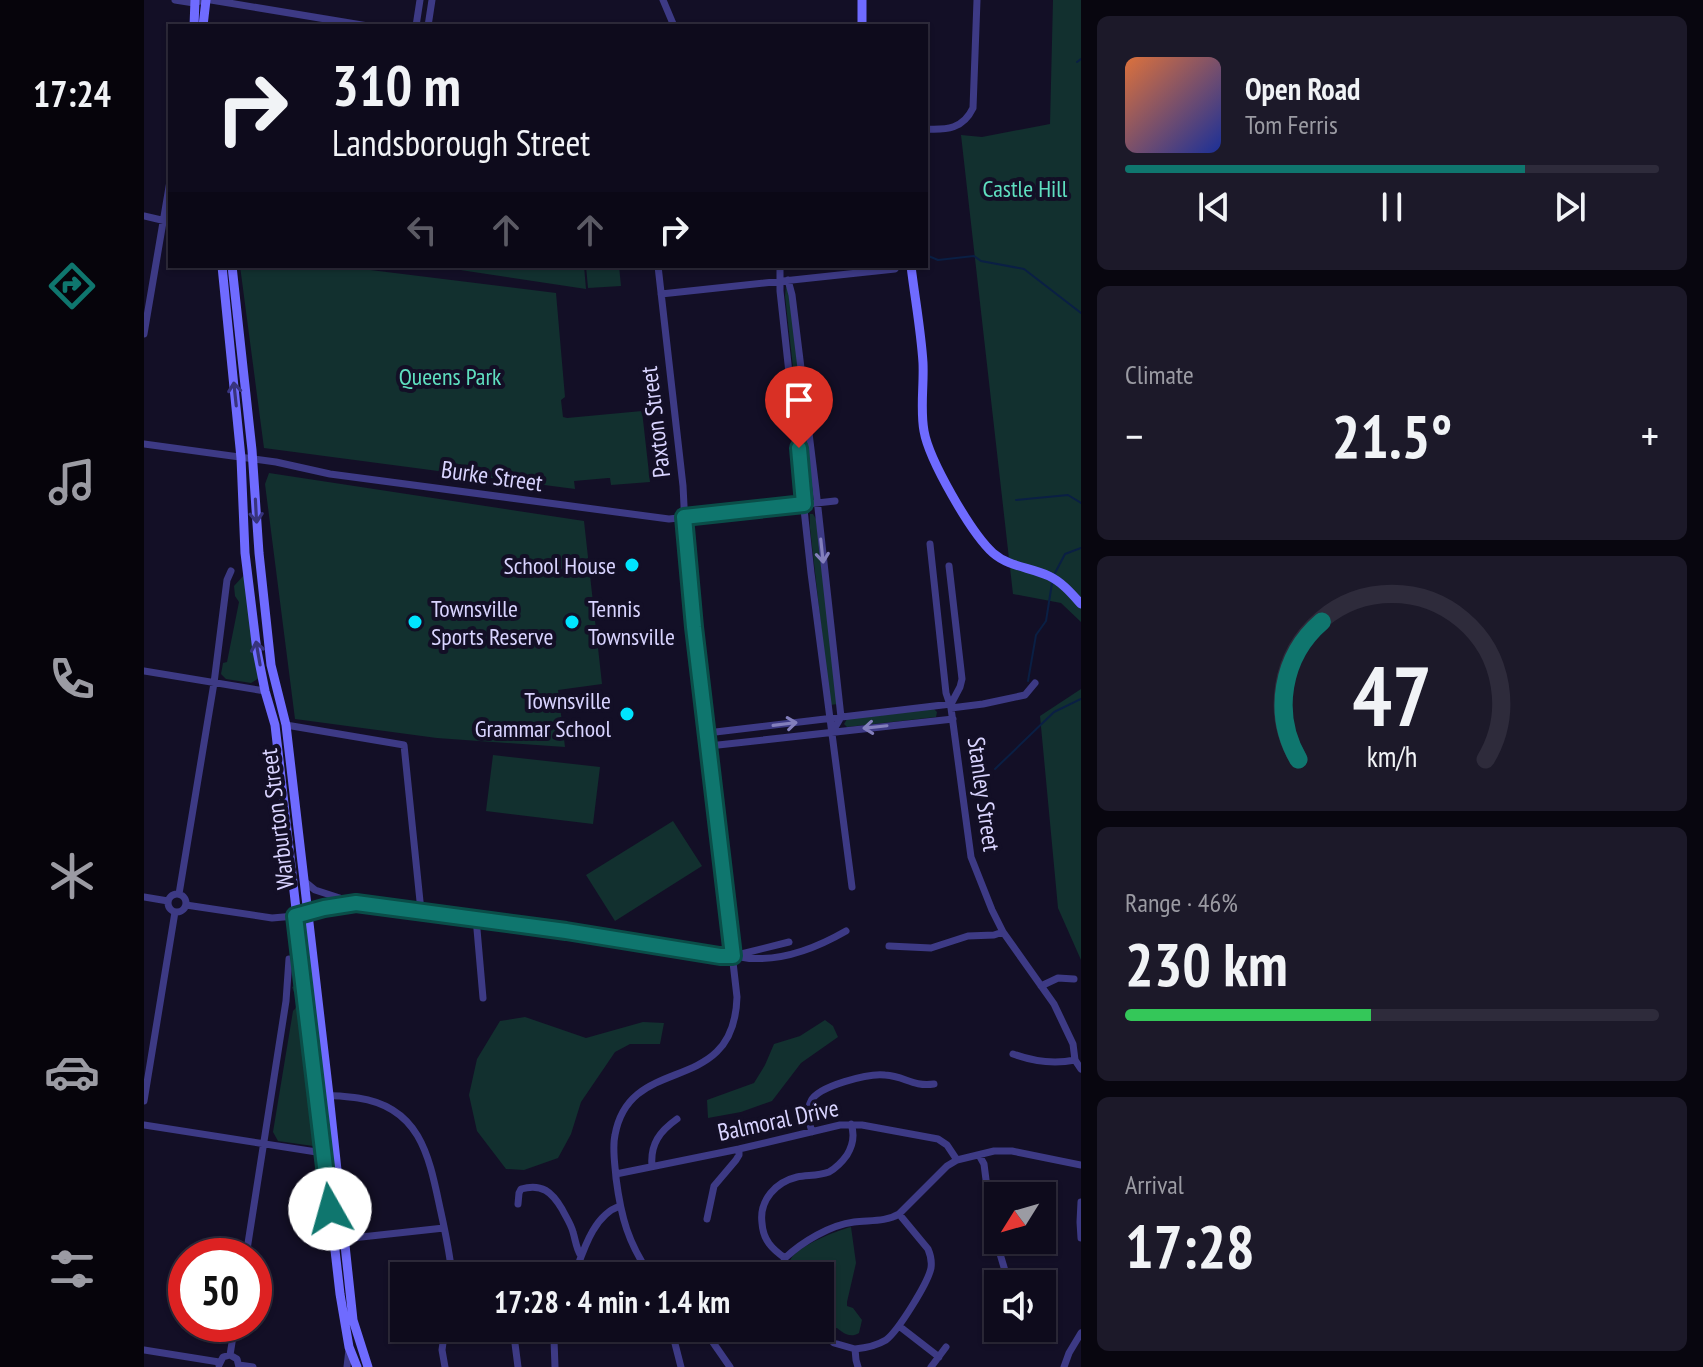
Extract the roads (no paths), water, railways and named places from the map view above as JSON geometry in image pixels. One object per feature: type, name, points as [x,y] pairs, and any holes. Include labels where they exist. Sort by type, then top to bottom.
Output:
[{"type":"main road","points":[[862,0],[862,24]]},
{"type":"main road","points":[[195,24],[202,1]]},
{"type":"main road","points":[[202,1],[203,24]]},
{"type":"main road","name":"Warburton Street","points":[[227,268],[245,553],[257,651],[275,725],[342,1311],[349,1347],[357,1367]]},
{"type":"main road","name":"Warburton Street","points":[[227,268],[253,460],[271,665],[286,725],[353,1320],[368,1367]]},
{"type":"main road","points":[[911,268],[923,358],[924,433],[931,455],[969,524],[984,544],[1003,561],[1051,577],[1081,604]]},
{"type":"street","points":[[175,0],[202,1],[355,24]]},
{"type":"street","points":[[416,24],[420,0]]},
{"type":"street","points":[[428,24],[432,0]]},
{"type":"street","points":[[663,0],[673,24]]},
{"type":"street","points":[[928,129],[956,128],[967,118],[974,104],[977,0]]},
{"type":"street","points":[[144,216],[167,221],[144,334]]},
{"type":"street","name":"Paxton Street","points":[[642,1262],[625,1227],[620,1206],[615,1135],[618,1123],[627,1104],[649,1085],[692,1070],[721,1048],[737,1010],[658,268]]},
{"type":"street","points":[[781,268],[794,310],[817,503],[841,717],[833,731]]},
{"type":"street","points":[[661,294],[896,268]]},
{"type":"street","points":[[784,280],[804,504],[852,887]]},
{"type":"street","name":"Burke Street","points":[[144,444],[276,462],[330,474],[669,519],[835,501]]},
{"type":"street","name":"Stanley Street","points":[[930,544],[946,693],[953,719],[971,857],[1003,932],[1054,1004],[1081,1069]]},
{"type":"street","name":"Stanley Street","points":[[949,566],[962,679],[951,706]]},
{"type":"street","points":[[179,894],[214,683],[227,580],[231,571]]},
{"type":"street","points":[[144,671],[265,691]]},
{"type":"street","points":[[707,733],[983,704],[1025,695],[1035,683]]},
{"type":"street","points":[[709,746],[953,719]]},
{"type":"street","points":[[286,725],[404,745],[421,911]]},
{"type":"street","points":[[304,881],[315,890],[356,903],[753,960],[806,951],[846,931]]},
{"type":"street","points":[[179,894],[186,899],[186,905],[175,912],[168,901],[179,894]]},
{"type":"street","points":[[144,897],[168,901]]},
{"type":"street","points":[[186,905],[272,918],[356,903]]},
{"type":"street","points":[[144,1101],[175,912]]},
{"type":"street","points":[[476,918],[483,998]]},
{"type":"street","points":[[889,946],[931,948],[968,936],[1003,932]]},
{"type":"street","points":[[733,956],[789,942]]},
{"type":"street","points":[[249,1238],[286,1001],[289,959]]},
{"type":"street","points":[[1041,986],[1058,978],[1074,979]]},
{"type":"street","points":[[1013,1054],[1028,1059],[1075,1060]]},
{"type":"street","points":[[812,1132],[810,1102],[821,1091],[868,1075],[892,1076],[919,1085],[934,1084]]},
{"type":"street","points":[[317,1097],[329,1095],[366,1099],[394,1111],[408,1122],[422,1142],[429,1160],[450,1262]]},
{"type":"street","points":[[652,1166],[654,1142],[677,1119]]},
{"type":"street","points":[[785,1258],[773,1250],[764,1235],[761,1217],[766,1199],[788,1180],[816,1176],[838,1166],[853,1140],[851,1124]]},
{"type":"street","name":"Balmoral Drive","points":[[616,1174],[851,1124],[938,1139],[947,1145],[957,1160]]},
{"type":"street","points":[[144,1125],[323,1153]]},
{"type":"street","points":[[707,1219],[714,1186],[736,1160],[739,1149]]},
{"type":"street","points":[[784,1262],[794,1250],[833,1228],[850,1222],[891,1219],[957,1160],[994,1151],[1012,1151],[1081,1165]]},
{"type":"street","points":[[979,1155],[984,1164],[992,1227],[1005,1270]]},
{"type":"street","points":[[518,1204],[521,1189],[538,1186],[549,1191],[569,1221],[575,1246],[581,1256]]},
{"type":"street","points":[[1081,1202],[1081,1238]]},
{"type":"street","points":[[579,1262],[597,1223],[613,1208],[620,1206]]},
{"type":"street","points":[[833,1342],[855,1349],[883,1342],[899,1326],[928,1276],[931,1256],[928,1249],[899,1214]]},
{"type":"street","points":[[343,1239],[444,1228]]},
{"type":"street","points":[[899,1326],[939,1357]]},
{"type":"street","points":[[1068,1366],[1081,1333]]},
{"type":"street","points":[[230,1355],[232,1342]]},
{"type":"street","points":[[443,1342],[445,1367]]},
{"type":"street","points":[[515,1342],[518,1367]]},
{"type":"street","points":[[554,1342],[555,1367]]},
{"type":"street","points":[[674,1342],[681,1367]]},
{"type":"street","points":[[713,1342],[730,1367]]},
{"type":"street","points":[[347,1367],[349,1347]]},
{"type":"street","points":[[931,1367],[946,1347]]},
{"type":"street","points":[[855,1349],[858,1367]]},
{"type":"street","points":[[144,1350],[219,1365],[223,1357],[230,1355],[235,1357],[239,1366],[253,1367]]},
{"type":"waterway","points":[[1077,62],[1081,59]]},
{"type":"waterway","points":[[928,256],[938,260],[974,256],[981,261],[1024,269],[1081,313]]},
{"type":"waterway","points":[[1016,500],[1068,495],[1081,503]]},
{"type":"waterway","points":[[1055,573],[1065,554],[1081,548]]},
{"type":"waterway","points":[[1028,681],[1036,635],[1046,621],[1052,583]]},
{"type":"waterway","points":[[995,769],[1054,712],[1081,699]]},
{"type":"place","name":"School House","points":[[632,565]]},
{"type":"place","name":"Townsville Sports Reserve","points":[[415,622]]},
{"type":"place","name":"Tennis Townsville","points":[[572,622]]},
{"type":"place","name":"Townsville Grammar School","points":[[627,714]]},
{"type":"park label","name":"Castle Hill","points":[[1025,188]]},
{"type":"park label","name":"Queens Park","points":[[450,376]]}]
